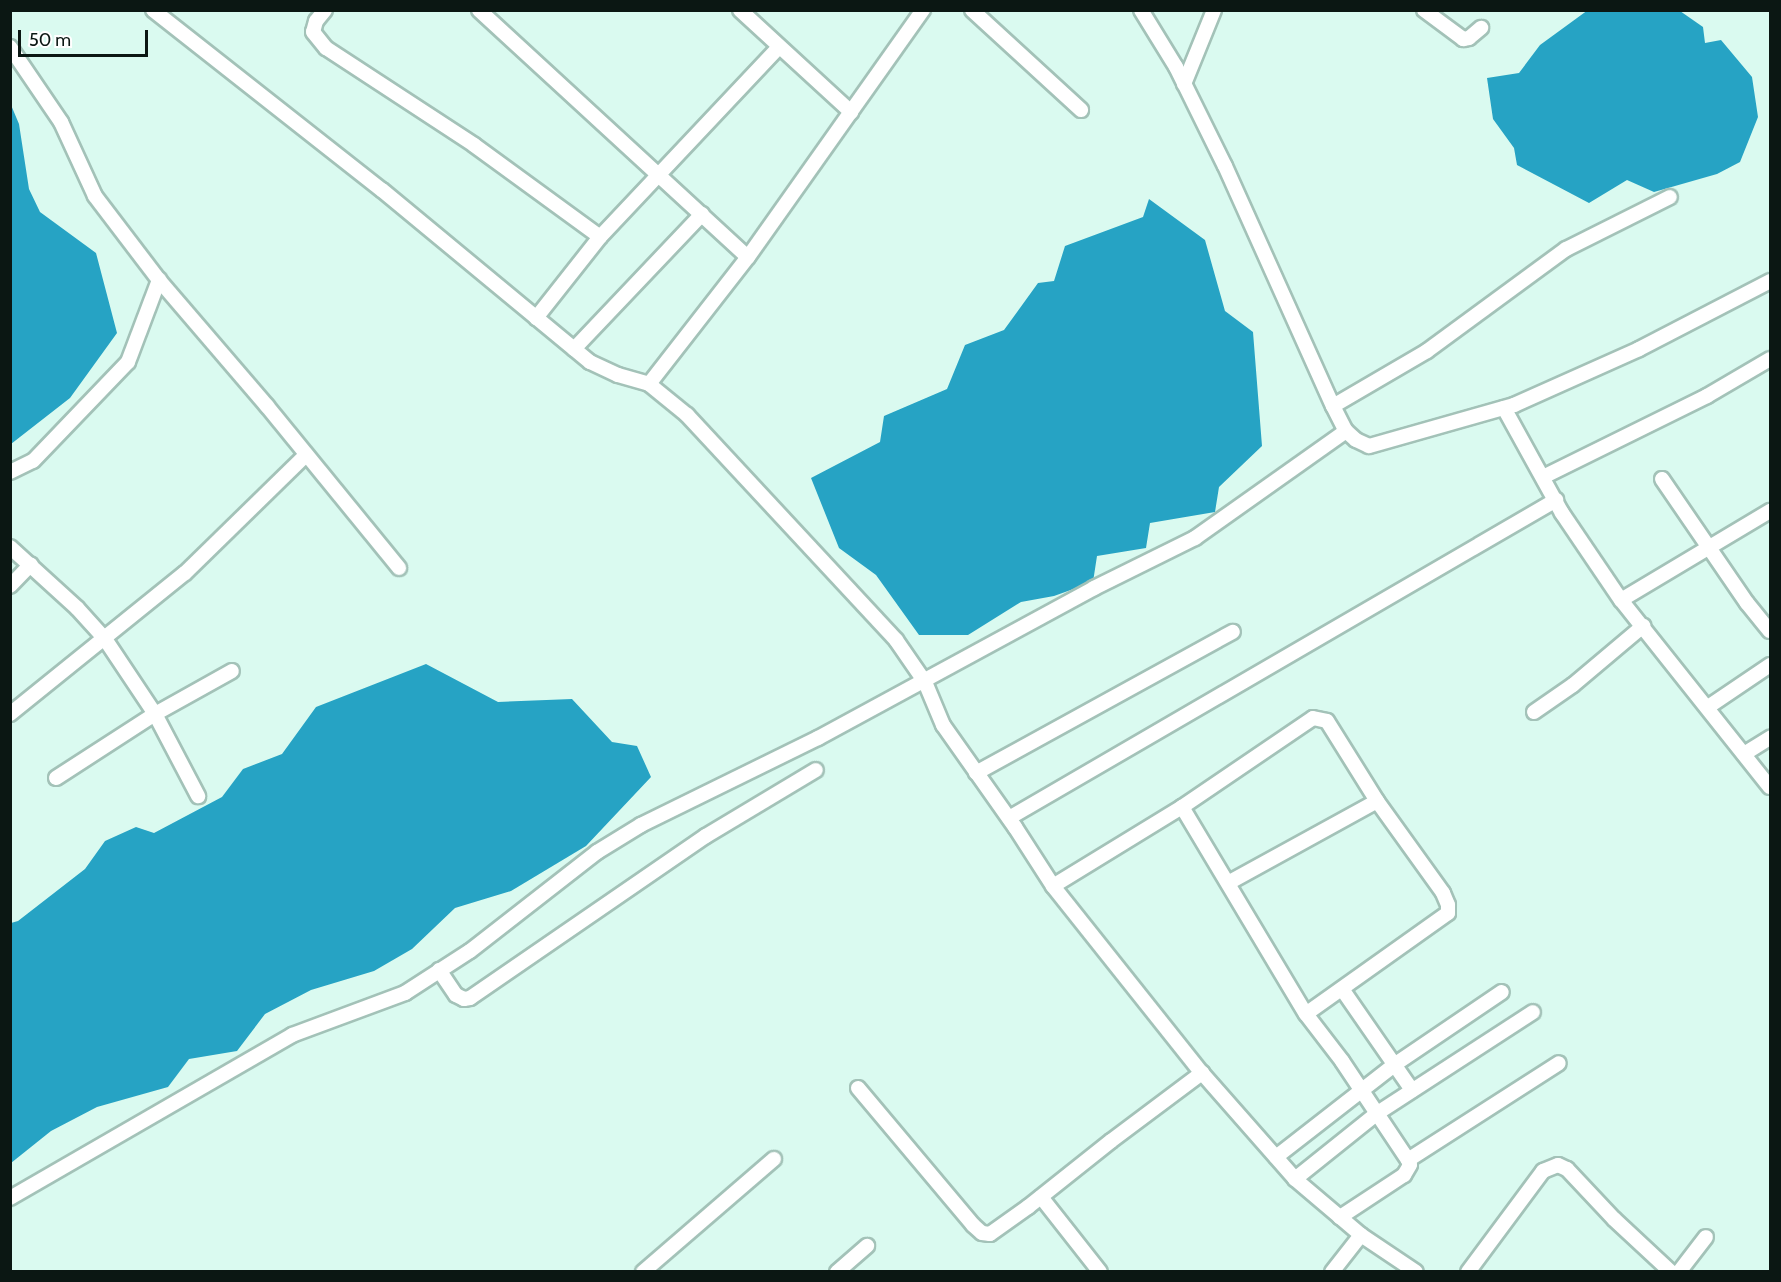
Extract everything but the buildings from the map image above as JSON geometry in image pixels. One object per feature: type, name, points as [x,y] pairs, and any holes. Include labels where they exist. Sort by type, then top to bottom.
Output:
[{"type":"street","points":[[153,10],[382,190],[590,362],[618,375],[649,384],[687,415],[896,640],[925,682],[943,725],[1012,822],[1053,886],[1202,1073],[1295,1179],[1351,1226],[1416,1272]]},
{"type":"street","points":[[324,10],[316,21],[314,32],[326,48],[474,145],[600,237]]},
{"type":"street","points":[[479,10],[748,257]]},
{"type":"street","points":[[740,10],[851,112]]},
{"type":"street","points":[[649,384],[748,257],[923,10]]},
{"type":"street","points":[[972,10],[1081,110]]},
{"type":"street","points":[[1141,10],[1184,84],[1225,166],[1333,406],[1346,430],[1356,440],[1369,446],[1504,408],[1639,349],[1770,281]]},
{"type":"street","points":[[1184,84],[1214,10]]},
{"type":"street","points":[[1424,10],[1463,39],[1469,38],[1481,28]]},
{"type":"street","points":[[536,318],[600,237],[779,46]]},
{"type":"street","points":[[10,47],[61,122],[95,196],[159,280],[267,406],[399,568]]},
{"type":"street","points":[[1333,406],[1426,351],[1566,249],[1670,197]]},
{"type":"street","points":[[574,349],[702,214]]},
{"type":"street","points":[[10,472],[33,461],[128,362],[159,280]]},
{"type":"street","points":[[1543,477],[1707,396],[1770,359]]},
{"type":"street","points":[[1504,408],[1563,512],[1621,600],[1770,787]]},
{"type":"street","points":[[10,1198],[292,1035],[396,997],[470,951],[597,852],[641,825],[799,748],[925,682],[1094,588],[1195,538],[1346,430]]},
{"type":"street","points":[[10,714],[186,573],[306,455]]},
{"type":"street","points":[[1662,479],[1747,603],[1770,632]]},
{"type":"street","points":[[1621,600],[1710,550],[1770,511]]},
{"type":"street","points":[[1012,822],[1563,512]]},
{"type":"street","points":[[10,547],[31,564],[105,639],[154,714],[198,796]]},
{"type":"street","points":[[10,586],[31,564]]},
{"type":"street","points":[[1534,712],[1573,685],[1642,626]]},
{"type":"street","points":[[976,773],[1233,632]]},
{"type":"street","points":[[1708,707],[1770,665]]},
{"type":"street","points":[[56,778],[154,714],[232,671]]},
{"type":"street","points":[[1053,886],[1182,807],[1313,718],[1320,718],[1332,727],[1377,801],[1443,893],[1448,905],[1448,914],[1306,1014]]},
{"type":"street","points":[[1744,753],[1770,738]]},
{"type":"street","points":[[439,970],[456,994],[464,999],[471,998],[589,914],[706,836],[816,770]]},
{"type":"street","points":[[1228,883],[1377,801]]},
{"type":"street","points":[[1182,807],[1306,1014],[1360,1089],[1410,1166],[1404,1175],[1351,1226],[1332,1272]]},
{"type":"street","points":[[1342,989],[1412,1090]]},
{"type":"street","points":[[1276,1157],[1360,1089],[1502,992]]},
{"type":"street","points":[[1295,1179],[1376,1114],[1533,1011]]},
{"type":"street","points":[[1408,1160],[1559,1063]]},
{"type":"street","points":[[858,1088],[973,1225],[982,1233],[990,1234],[1202,1073]]},
{"type":"street","points":[[643,1272],[774,1159]]},
{"type":"street","points":[[1468,1272],[1543,1171],[1558,1165],[1567,1169],[1614,1219],[1671,1272]]},
{"type":"street","points":[[1041,1197],[1100,1272]]},
{"type":"street","points":[[1679,1272],[1706,1237]]},
{"type":"street","points":[[837,1272],[867,1246]]},
{"type":"water","points":[[1588,10],[1680,11],[1703,27],[1705,43],[1721,40],[1752,77],[1758,117],[1740,162],[1717,174],[1654,192],[1627,180],[1589,203],[1517,165],[1514,148],[1493,119],[1487,78],[1519,73],[1540,45]]},
{"type":"water","points":[[11,105],[19,124],[29,189],[40,212],[96,253],[117,333],[70,398],[11,444]]},
{"type":"water","points":[[1149,199],[1205,240],[1225,311],[1253,332],[1262,446],[1219,487],[1215,512],[1150,523],[1146,548],[1097,556],[1093,582],[1054,596],[1021,602],[968,635],[919,635],[876,575],[839,548],[811,478],[880,442],[884,416],[947,389],[965,345],[1004,330],[1038,283],[1054,281],[1065,246],[1143,217]]},
{"type":"water","points":[[426,664],[498,702],[572,699],[612,742],[637,746],[651,777],[586,846],[511,891],[455,908],[412,949],[374,971],[311,990],[265,1014],[237,1051],[189,1059],[168,1087],[97,1107],[51,1131],[11,1163],[11,923],[18,921],[85,869],[105,841],[136,827],[154,833],[222,797],[243,769],[282,754],[316,707]]}]
